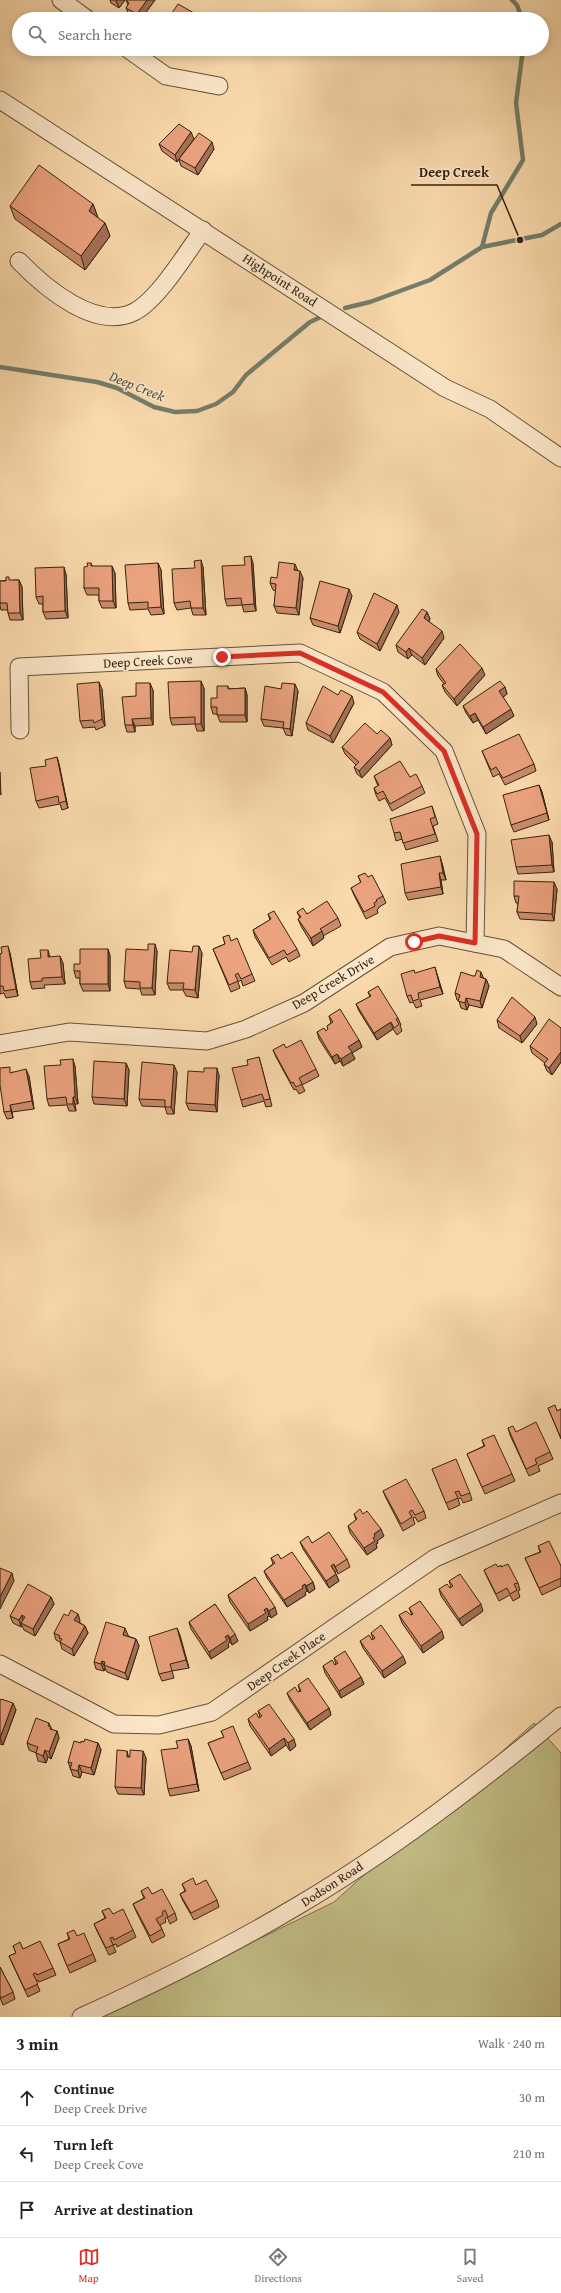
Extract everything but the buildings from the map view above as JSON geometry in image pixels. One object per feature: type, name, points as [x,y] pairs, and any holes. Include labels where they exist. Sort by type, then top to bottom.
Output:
[{"type":"street","points":[[61,0],[77,12]]},
{"type":"street","points":[[138,56],[166,76],[219,86]]},
{"type":"street","name":"Highpoint Road","points":[[0,100],[445,388],[490,409],[561,458]]},
{"type":"street","points":[[19,261],[31,274],[62,297],[87,312],[103,317],[120,317],[136,312],[151,298],[202,230]]},
{"type":"street","name":"Deep Creek Cove","points":[[20,730],[19,667],[300,653],[383,692],[444,751],[477,834],[475,943]]},
{"type":"street","name":"Deep Creek Drive","points":[[0,1044],[69,1032],[207,1041],[246,1029],[304,1003],[390,947],[439,936],[504,949],[561,988]]},
{"type":"street","name":"Deep Creek Place","points":[[0,1664],[114,1724],[159,1725],[212,1712],[435,1558],[561,1503]]},
{"type":"street","name":"Dodson Road","points":[[81,2017],[181,1971],[300,1905],[403,1839],[490,1774],[561,1716]]},
{"type":"shaded area","points":[[534,1723],[561,1753],[561,2017],[100,2017],[334,1902]]},
{"type":"waterway","points":[[512,0],[517,5],[520,12]]},
{"type":"waterway","points":[[482,247],[491,213],[523,160],[516,103],[522,56]]},
{"type":"waterway","name":"Deep Creek","points":[[345,308],[370,302],[430,280],[482,247],[542,235],[561,224]]},
{"type":"waterway","name":"Deep Creek","points":[[0,367],[97,382],[117,388],[154,407],[175,412],[197,411],[216,404],[233,392],[246,375],[310,322],[325,315]]},
{"type":"place","name":"Deep Creek","points":[[520,240]]},
{"type":"route","points":[[222,657],[300,653],[383,692],[444,751],[477,834],[475,943],[439,936],[414,942]]}]
